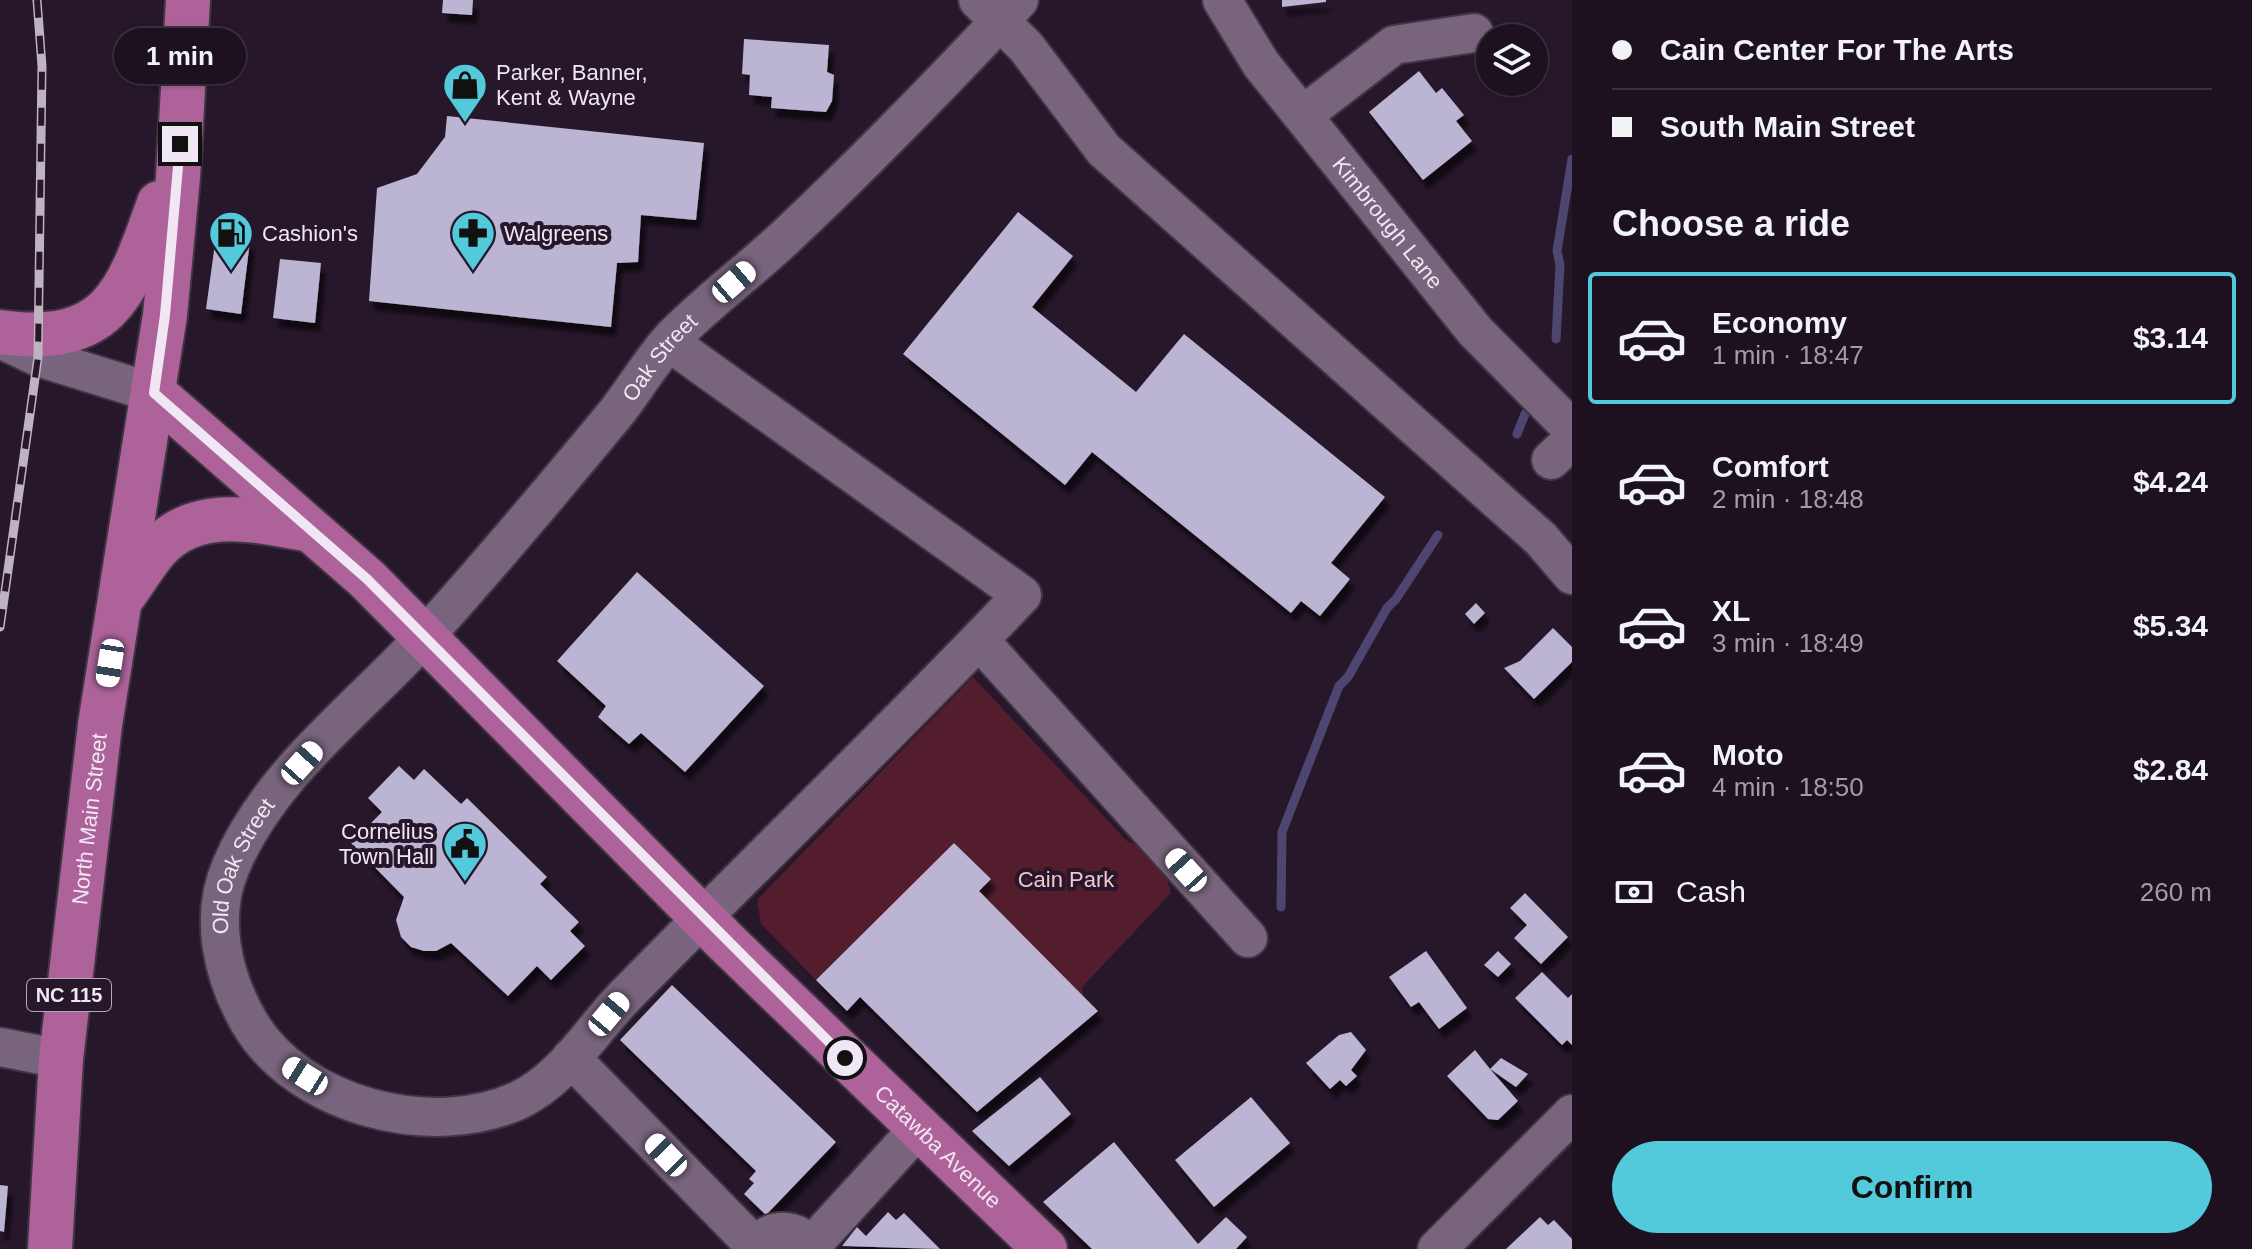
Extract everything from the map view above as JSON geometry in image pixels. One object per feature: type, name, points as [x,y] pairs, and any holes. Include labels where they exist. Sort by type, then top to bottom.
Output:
[{"type":"main road","name":"NC 115","points":[[154,393],[165,315],[180,144],[188,0]]},
{"type":"main road","points":[[0,332],[39,338],[85,325],[108,311],[133,277],[180,144]]},
{"type":"main road","name":"Catawba Avenue","points":[[154,393],[313,530],[424,637],[704,920],[1045,1249]]},
{"type":"main road","name":"North Main Street","points":[[50,1249],[61,1059],[100,725],[154,393]]},
{"type":"main road","points":[[120,600],[158,548],[180,530],[231,516],[313,530]]},
{"type":"street","name":"Kimbrough Lane","points":[[1222,0],[1261,64],[1475,331],[1572,429]]},
{"type":"street","points":[[999,7],[1104,150],[1541,539],[1572,575]]},
{"type":"street","name":"Oak Street","points":[[424,637],[620,408],[669,342],[791,233],[903,124],[999,7]]},
{"type":"street","points":[[1303,115],[1394,45],[1474,33]]},
{"type":"street","name":"Catawba Avenue","points":[[0,339],[38,357],[154,393]]},
{"type":"street","name":"Old Oak Street","points":[[424,637],[327,735],[267,803],[247,834],[222,890],[217,919],[236,999],[258,1037],[285,1064],[324,1089],[366,1107],[411,1115],[461,1117],[493,1110],[526,1097],[571,1058],[623,997],[704,920],[872,744],[1022,595],[669,342]]},
{"type":"street","points":[[979,640],[1248,938]]},
{"type":"street","points":[[0,1047],[61,1059]]},
{"type":"street","points":[[571,1058],[754,1247],[763,1238],[783,1231],[794,1233],[812,1248],[918,1129]]},
{"type":"street","points":[[1437,1249],[1572,1114]]},
{"type":"green space","name":"Cain Park","points":[[973,677],[1127,841],[1160,853],[1171,893],[1082,987],[1083,996],[979,891],[990,879],[954,843],[816,980],[761,924],[757,900]]},
{"type":"building","points":[[443,0],[473,0],[472,15],[442,13]]},
{"type":"building","points":[[1282,0],[1326,0],[1326,2],[1282,7]]},
{"type":"building","points":[[744,39],[829,45],[827,72],[834,75],[832,101],[826,112],[771,108],[772,97],[749,95],[750,75],[742,74]]},
{"type":"building","points":[[1419,71],[1436,93],[1442,88],[1464,115],[1456,121],[1472,141],[1423,180],[1369,112]]},
{"type":"building","points":[[447,116],[704,143],[696,220],[641,215],[638,262],[617,263],[611,327],[369,301],[377,188],[417,174],[445,137]]},
{"type":"building","points":[[1018,212],[1073,256],[1032,307],[1136,392],[1184,334],[1385,497],[1331,563],[1350,579],[1320,616],[1301,601],[1291,613],[1092,452],[1065,485],[903,354]]},
{"type":"building","points":[[216,236],[250,241],[241,314],[206,309]]},
{"type":"building","points":[[280,259],[321,263],[315,323],[273,318]]},
{"type":"building","points":[[637,572],[764,686],[685,772],[641,733],[629,744],[598,717],[606,706],[557,661]]},
{"type":"building","points":[[1476,603],[1485,613],[1474,624],[1465,614]]},
{"type":"building","points":[[1553,628],[1572,647],[1572,662],[1534,699],[1504,668],[1520,661]]},
{"type":"building","name":"Cornelius Town Hall","points":[[399,766],[414,780],[424,769],[461,804],[467,798],[547,877],[540,884],[579,922],[570,931],[585,946],[551,980],[537,966],[508,996],[451,943],[436,951],[424,951],[411,947],[401,937],[396,920],[404,897],[351,843],[382,812],[368,798]]},
{"type":"building","points":[[954,843],[991,879],[979,891],[1098,1011],[977,1112],[860,997],[847,1011],[816,980]]},
{"type":"building","points":[[1525,893],[1568,937],[1541,964],[1514,938],[1527,925],[1510,908]]},
{"type":"building","points":[[1426,951],[1467,1008],[1439,1029],[1419,1002],[1411,1007],[1389,977]]},
{"type":"building","points":[[1498,951],[1511,964],[1498,977],[1484,965]]},
{"type":"building","points":[[1542,972],[1568,998],[1572,994],[1572,1045],[1567,1040],[1562,1045],[1515,998]]},
{"type":"building","points":[[672,985],[836,1142],[766,1215],[744,1194],[754,1183],[749,1179],[756,1171],[620,1040]]},
{"type":"building","points":[[1351,1032],[1366,1050],[1351,1070],[1357,1076],[1346,1086],[1340,1080],[1330,1089],[1306,1063],[1339,1035]]},
{"type":"building","points":[[1475,1050],[1518,1101],[1498,1120],[1488,1119],[1447,1076]]},
{"type":"building","points":[[1501,1058],[1528,1074],[1516,1087],[1490,1069]]},
{"type":"building","points":[[1040,1077],[1071,1114],[1009,1166],[972,1131]]},
{"type":"building","points":[[1251,1097],[1290,1143],[1214,1207],[1175,1160]]},
{"type":"building","points":[[1114,1142],[1198,1244],[1226,1217],[1247,1237],[1236,1249],[1092,1249],[1043,1202]]},
{"type":"building","points":[[0,1185],[8,1186],[4,1232],[0,1231]]},
{"type":"building","points":[[888,1212],[896,1220],[904,1213],[940,1249],[842,1246],[857,1227],[866,1236]]},
{"type":"building","points":[[1540,1217],[1548,1225],[1554,1220],[1572,1239],[1572,1249],[1506,1249]]},
{"type":"waterway","points":[[1556,339],[1560,265],[1557,251],[1572,159]]},
{"type":"waterway","points":[[1517,434],[1525,414]]},
{"type":"waterway","points":[[1281,907],[1282,832],[1339,686],[1348,677],[1387,608],[1438,535]]},
{"type":"railway","points":[[0,627],[38,357],[42,66],[37,0]]},
{"type":"place","name":"Parker, Banner, Kent & Wayne","points":[[465,124]]},
{"type":"place","name":"Cashion's","points":[[231,272]]},
{"type":"place","name":"Walgreens","points":[[473,272]]},
{"type":"place","name":"Cornelius Town Hall","points":[[465,883]]},
{"type":"route","points":[[180,144],[165,315],[154,393],[367,579],[845,1058]]}]
